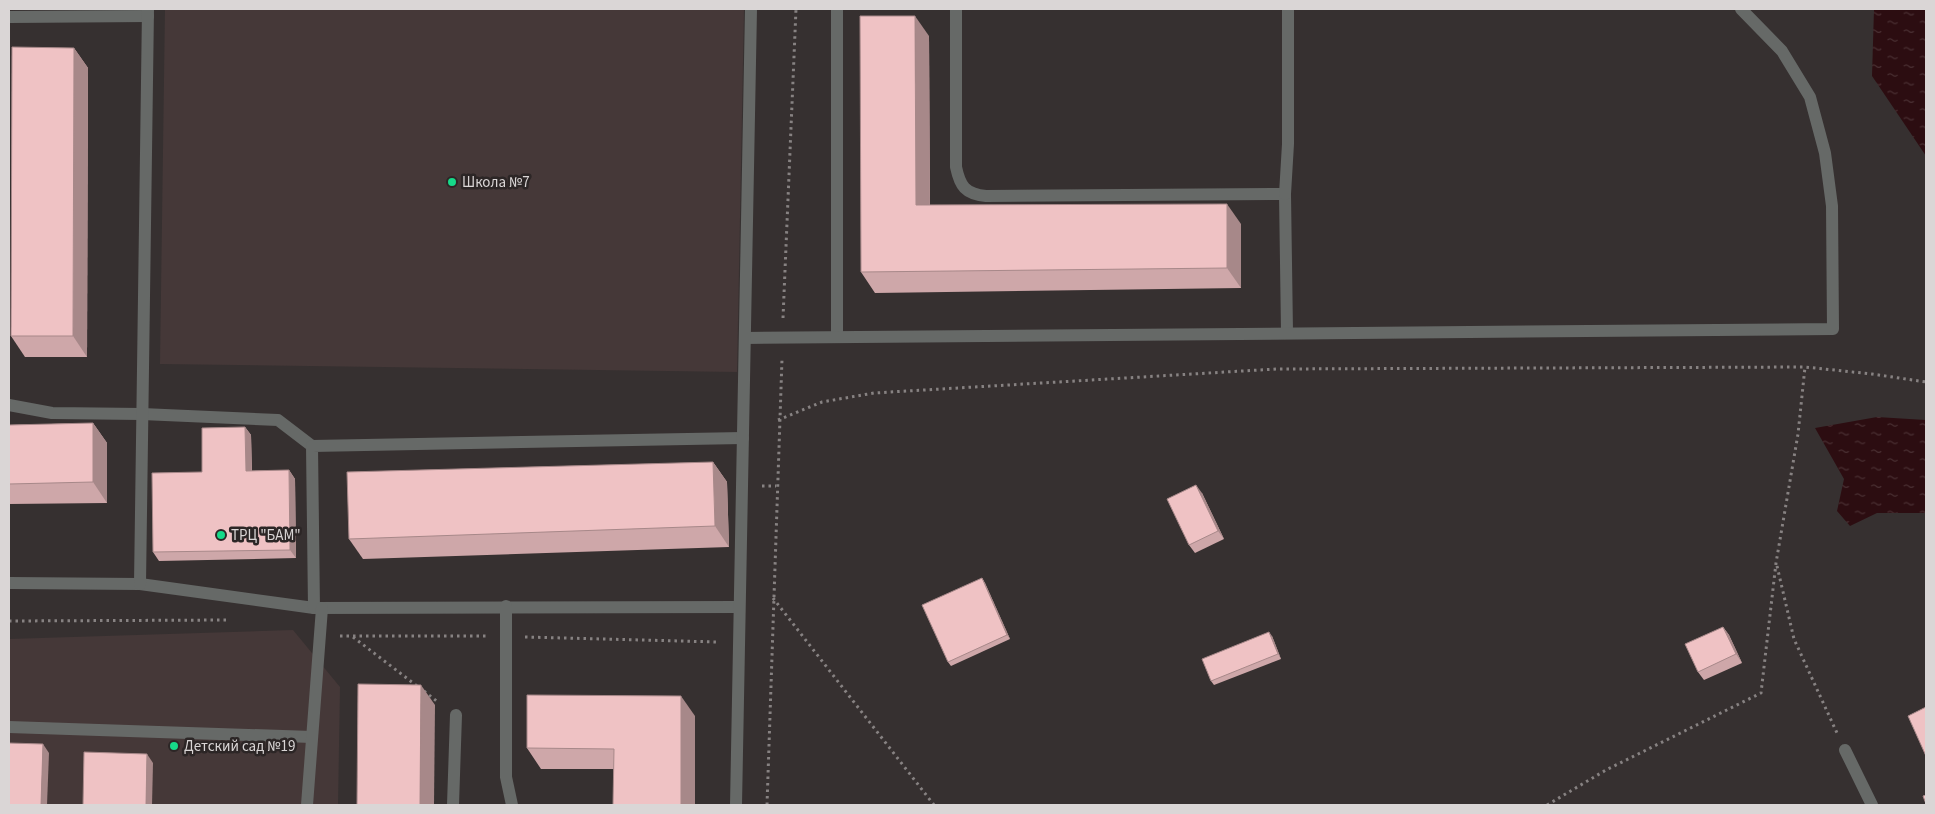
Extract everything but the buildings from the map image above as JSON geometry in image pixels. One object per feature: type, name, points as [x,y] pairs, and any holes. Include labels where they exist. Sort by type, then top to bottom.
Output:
[{"type":"street","points":[[736,805],[751,9]]},
{"type":"street","points":[[837,9],[837,337]]},
{"type":"street","points":[[956,9],[956,167],[959,181],[966,190],[976,195],[986,196],[1286,194]]},
{"type":"street","points":[[1287,332],[1288,9]]},
{"type":"street","points":[[745,338],[1287,332],[1833,329],[1832,206],[1825,154],[1810,97],[1782,51],[1741,9]]},
{"type":"street","points":[[9,17],[148,12],[140,584]]},
{"type":"street","points":[[9,405],[52,413],[142,414],[278,420],[312,446],[744,438]]},
{"type":"street","points":[[307,805],[320,636],[312,446]]},
{"type":"street","points":[[9,583],[140,584],[318,608],[506,606],[739,607]]},
{"type":"street","points":[[506,606],[506,777],[512,805]]},
{"type":"street","points":[[453,805],[456,714]]},
{"type":"street","points":[[9,726],[312,737]]},
{"type":"street","points":[[1845,750],[1872,805]]},
{"type":"path","points":[[767,805],[778,420],[796,9]]},
{"type":"path","points":[[778,420],[822,402],[874,394],[1276,369],[1805,367],[1926,382]]},
{"type":"path","points":[[1546,805],[1606,770],[1761,693],[1776,563],[1798,434],[1805,367]]},
{"type":"path","points":[[1776,563],[1794,639],[1845,750]]},
{"type":"path","points":[[773,598],[934,805]]},
{"type":"path","points":[[9,621],[233,620]]},
{"type":"path","points":[[320,636],[506,636],[718,642],[718,651]]},
{"type":"path","points":[[352,636],[456,714]]},
{"type":"shaded area","name":"Школа №7","points":[[165,9],[744,9],[737,372],[160,364]]},
{"type":"shaded area","name":"Детский сад №19","points":[[293,630],[340,687],[338,805],[9,805],[9,639]]},
{"type":"water","points":[[1874,9],[1926,9],[1926,156],[1872,76]]},
{"type":"water","points":[[1877,417],[1926,420],[1926,513],[1877,513],[1850,526],[1837,511],[1844,479],[1815,428]]},
{"type":"place","name":"Школа №7","points":[[452,182]]},
{"type":"place","name":"ТРЦ \"БАМ\"","points":[[221,535]]},
{"type":"place","name":"Детский сад №19","points":[[174,746]]}]
